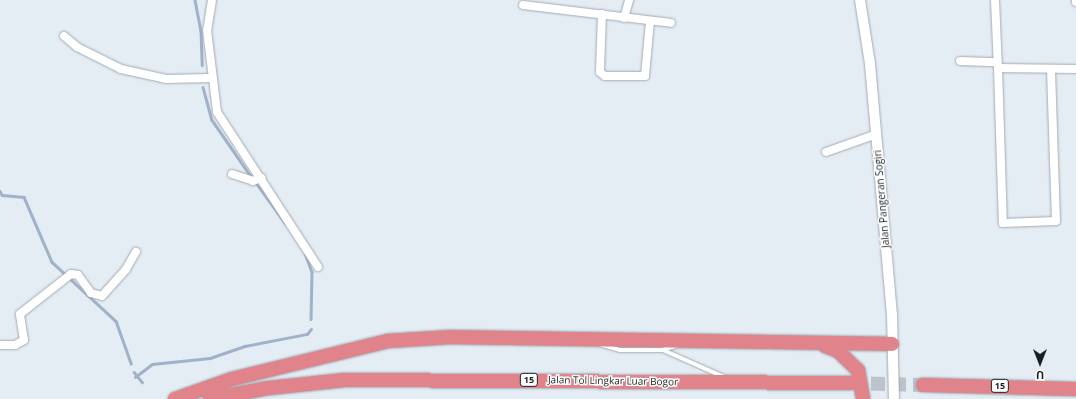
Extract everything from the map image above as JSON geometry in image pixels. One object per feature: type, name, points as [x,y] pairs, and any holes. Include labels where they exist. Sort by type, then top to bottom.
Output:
[{"type":"highway","points":[[175,399],[232,378],[388,341],[451,337],[690,340],[808,344],[892,344]]},
{"type":"highway","points":[[808,344],[838,351],[849,359],[863,382],[863,399]]},
{"type":"highway","name":"Jalan Tol Lingkar Luar Bogor","points":[[210,399],[269,388],[345,380],[850,384]]},
{"type":"highway","name":"15","points":[[923,385],[1076,389]]},
{"type":"street","points":[[212,0],[208,30],[211,78],[217,112],[318,267]]},
{"type":"street","points":[[624,18],[629,0]]},
{"type":"street","name":"Jalan Pangeran Sogiri","points":[[860,0],[877,134],[892,344],[894,399]]},
{"type":"street","points":[[995,0],[1003,223],[1056,221],[1051,69]]},
{"type":"street","points":[[523,4],[671,23]]},
{"type":"street","points":[[602,14],[600,72],[605,76],[645,76],[650,21]]},
{"type":"street","points":[[64,36],[77,47],[122,69],[171,80],[211,78]]},
{"type":"street","points":[[960,60],[998,65],[1051,69],[1076,69]]},
{"type":"street","points":[[826,152],[877,134]]},
{"type":"street","points":[[232,174],[253,181],[261,178]]},
{"type":"street","points":[[0,345],[15,345],[24,340],[20,314],[63,282],[71,274],[78,275],[91,293],[102,296],[136,252]]},
{"type":"lane","points":[[592,339],[604,347],[662,350],[736,382]]},
{"type":"lane","points":[[662,350],[690,340]]},
{"type":"waterway","points":[[195,0],[201,30],[202,65]]},
{"type":"waterway","points":[[203,87],[212,120],[252,178]]},
{"type":"waterway","points":[[257,184],[286,224]]},
{"type":"waterway","points":[[0,191],[2,195],[24,197],[52,262],[116,321],[131,363]]},
{"type":"waterway","points":[[305,253],[312,272],[311,319]]},
{"type":"waterway","points":[[135,377],[152,364],[210,358],[245,346],[307,334],[311,329]]},
{"type":"waterway","points":[[134,372],[142,382]]},
{"type":"tunnel","points":[[850,383],[923,385]]}]
